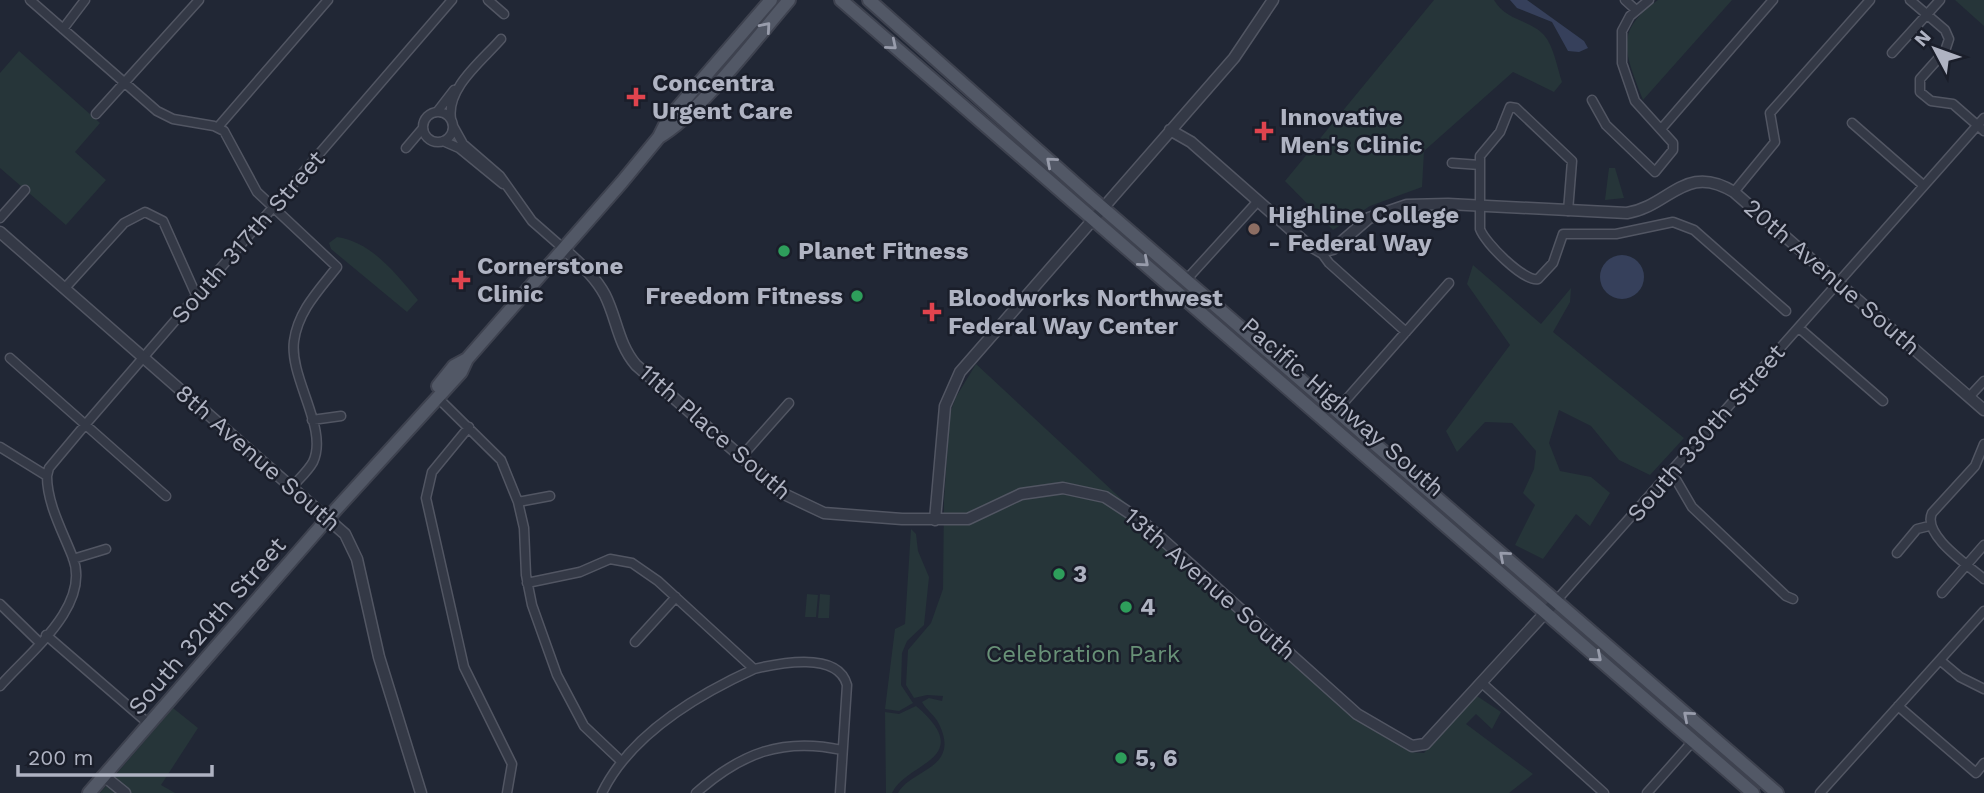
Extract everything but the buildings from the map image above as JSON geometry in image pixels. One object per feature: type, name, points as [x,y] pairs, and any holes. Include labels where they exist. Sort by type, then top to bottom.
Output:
[{"type":"main road","name":"South 320th Street","points":[[659,137],[668,119],[771,0]]},
{"type":"main road","name":"South 320th Street","points":[[328,517],[336,503],[454,366],[465,360],[659,137],[678,122],[789,0]]},
{"type":"main road","name":"Pacific Highway South","points":[[841,0],[1753,793]]},
{"type":"main road","name":"Pacific Highway South","points":[[869,0],[1012,128],[1777,793]]},
{"type":"main road","points":[[932,78],[940,75],[997,121],[1012,128]]},
{"type":"main road","points":[[678,122],[678,114],[697,93],[700,81]]},
{"type":"main road","name":"South 320th Street","points":[[89,793],[328,517],[461,372],[465,360]]},
{"type":"main road","points":[[382,460],[414,419],[415,413]]},
{"type":"main road","points":[[1693,741],[1702,738],[1730,761],[1757,776]]},
{"type":"main road","points":[[1728,772],[1763,793]]},
{"type":"street","points":[[30,0],[124,84],[166,116],[218,127],[232,140],[254,187],[337,267],[305,307],[294,339],[298,377],[312,420],[315,458],[292,486]]},
{"type":"street","points":[[63,29],[85,0]]},
{"type":"street","points":[[96,114],[199,0]]},
{"type":"street","points":[[218,127],[328,0]]},
{"type":"street","name":"South 317th Street","points":[[47,476],[49,468],[85,425],[452,0]]},
{"type":"street","points":[[488,0],[504,14]]},
{"type":"street","points":[[935,520],[943,422],[951,388],[973,355],[1093,218],[1116,186],[1182,117],[1243,47],[1273,0]]},
{"type":"street","points":[[1625,0],[1636,10]]},
{"type":"street","points":[[1592,100],[1606,125],[1655,172],[1674,147],[1661,128],[1635,101],[1622,63],[1622,31],[1636,10],[1649,0]]},
{"type":"street","points":[[1661,128],[1773,0]]},
{"type":"street","points":[[1734,192],[1775,142],[1770,113],[1870,0]]},
{"type":"street","points":[[1910,0],[1945,30],[1949,39],[1945,51],[1920,79],[1919,89],[1925,97],[1953,104],[1981,128]]},
{"type":"street","points":[[1892,53],[1940,0]]},
{"type":"street","points":[[443,141],[449,136],[452,122],[449,104],[462,84],[501,39]]},
{"type":"street","points":[[462,84],[451,92],[437,112],[427,117],[423,128],[406,148],[428,138],[443,141],[459,148],[491,177],[506,185]]},
{"type":"street","points":[[1568,211],[1573,162],[1516,108],[1510,107],[1500,132],[1480,155],[1480,229],[1484,239],[1532,280],[1543,275],[1553,263],[1563,234],[1608,235],[1673,222],[1685,225],[1786,311]]},
{"type":"street","points":[[437,112],[452,122]]},
{"type":"street","points":[[1182,117],[1188,140]]},
{"type":"street","name":"South 330th Street","points":[[1424,744],[1482,684],[1923,185],[1981,128],[1984,118]]},
{"type":"street","name":"11th Place South","points":[[452,122],[460,140],[500,176],[532,221],[598,284],[609,305],[619,339],[635,363],[784,494],[813,509],[843,516],[935,520]]},
{"type":"street","points":[[1852,123],[1923,185]]},
{"type":"street","points":[[423,128],[428,138]]},
{"type":"street","points":[[1170,130],[1188,140],[1310,247],[1321,252],[1329,263],[1406,332]]},
{"type":"street","points":[[1452,163],[1480,166]]},
{"type":"street","name":"20th Avenue South","points":[[1633,212],[1682,185],[1698,181],[1717,184],[1734,192],[1984,410]]},
{"type":"street","points":[[0,218],[25,190]]},
{"type":"street","points":[[1187,279],[1258,201]]},
{"type":"street","points":[[1321,252],[1333,249],[1369,218],[1399,207],[1434,204],[1633,212],[1637,230]]},
{"type":"street","points":[[65,288],[124,223],[145,212],[163,221],[197,297]]},
{"type":"street","name":"8th Avenue South","points":[[0,232],[345,534],[355,553],[379,657],[421,793]]},
{"type":"street","points":[[1337,410],[1449,283]]},
{"type":"street","points":[[1799,328],[1883,401]]},
{"type":"street","points":[[10,358],[166,496]]},
{"type":"street","points":[[1969,396],[1984,381]]},
{"type":"street","points":[[438,398],[469,426],[500,460],[518,502],[526,539],[527,583],[538,628],[572,708],[591,734],[621,761]]},
{"type":"street","points":[[742,456],[789,402]]},
{"type":"street","points":[[312,420],[341,416]]},
{"type":"street","points":[[469,426],[432,472],[426,487],[427,510],[464,667],[476,696],[510,756],[513,771],[507,793]]},
{"type":"street","points":[[1984,444],[1975,466],[1932,513],[1929,526],[1936,536],[1984,579]]},
{"type":"street","points":[[0,686],[69,609],[75,594],[74,559],[48,495],[47,476],[2,450]]},
{"type":"street","points":[[1671,471],[1692,507],[1786,596],[1793,599]]},
{"type":"street","name":"13th Avenue South","points":[[935,520],[972,518],[1014,497],[1042,490],[1074,489],[1105,497],[1143,522],[1357,714],[1412,746],[1424,744]]},
{"type":"street","points":[[518,502],[550,496]]},
{"type":"street","points":[[1896,554],[1917,529],[1929,526]]},
{"type":"street","points":[[1942,593],[1984,545]]},
{"type":"street","points":[[74,559],[106,549]]},
{"type":"street","points":[[527,583],[580,572],[610,559],[632,563],[676,597],[754,669]]},
{"type":"street","points":[[635,642],[676,597]]},
{"type":"street","points":[[0,604],[149,724]]},
{"type":"street","points":[[1820,793],[1984,611]]},
{"type":"street","points":[[1941,661],[1960,677],[1984,689]]},
{"type":"street","points":[[602,793],[621,761],[651,731],[754,669],[778,664],[824,664],[841,672],[847,685],[840,793]]},
{"type":"street","points":[[1482,684],[1604,793]]},
{"type":"street","points":[[1898,706],[1976,773],[1984,763]]},
{"type":"street","points":[[1647,793],[1693,741]]},
{"type":"street","points":[[696,793],[759,754],[793,744],[842,750]]},
{"type":"street","points":[[104,776],[125,793]]},
{"type":"green space","points":[[1434,0],[1494,0],[1505,12],[1544,35],[1553,51],[1562,82],[1554,92],[1513,72],[1424,151],[1422,187],[1370,206],[1333,230],[1285,181]]},
{"type":"green space","points":[[1658,0],[1732,0],[1643,100],[1628,57],[1627,45],[1634,23]]},
{"type":"green space","points":[[1955,0],[1984,0],[1984,26]]},
{"type":"green space","points":[[19,51],[100,123],[75,152],[106,180],[66,225],[0,168],[0,73]]},
{"type":"green space","points":[[1609,168],[1615,168],[1624,198],[1605,200]]},
{"type":"green space","points":[[337,237],[350,240],[372,252],[418,300],[407,312],[331,249],[329,243]]},
{"type":"green space","points":[[1473,265],[1541,324],[1571,288],[1570,302],[1553,332],[1684,438],[1650,475],[1619,460],[1591,426],[1559,410],[1549,443],[1560,471],[1591,477],[1610,493],[1590,526],[1576,514],[1543,559],[1515,545],[1535,505],[1523,493],[1534,469],[1536,451],[1512,423],[1485,422],[1457,452],[1446,431],[1510,345],[1467,284]]},
{"type":"green space","name":"Celebration Park","points":[[976,364],[1366,726],[1411,752],[1424,753],[1477,696],[1501,712],[1492,729],[1476,714],[1466,724],[1533,774],[1509,793],[898,793],[904,785],[932,766],[944,750],[939,724],[922,702],[929,698],[942,701],[943,696],[914,698],[906,685],[908,650],[931,623],[943,589],[944,500],[950,413],[956,397]]},
{"type":"green space","points":[[911,529],[916,534],[918,551],[929,577],[924,625],[907,641],[902,653],[901,685],[913,703],[899,711],[885,709],[895,629],[905,624]]},
{"type":"green space","points":[[807,594],[818,595],[816,617],[805,617]]},
{"type":"green space","points":[[820,594],[830,595],[829,618],[818,618]]},
{"type":"green space","points":[[916,706],[933,724],[940,738],[939,749],[892,793],[886,793],[885,712],[899,714]]},
{"type":"green space","points":[[173,708],[198,728],[161,785],[175,793],[100,793]]},
{"type":"water","points":[[1510,0],[1527,0],[1584,41],[1588,48],[1579,52],[1568,51],[1552,22],[1517,8]]},
{"type":"water","points":[[1622,255],[1631,256],[1638,261],[1643,268],[1643,286],[1638,293],[1631,298],[1622,299],[1613,298],[1606,293],[1601,286],[1600,277],[1601,268],[1606,261],[1613,256]]},
{"type":"place","name":"Concentra Urgent Care","points":[[636,97]]},
{"type":"place","name":"Innovative Men's Clinic","points":[[1264,131]]},
{"type":"place","name":"Highline College - Federal Way","points":[[1254,229]]},
{"type":"place","name":"Planet Fitness","points":[[784,251]]},
{"type":"place","name":"Cornerstone Clinic","points":[[461,280]]},
{"type":"place","name":"Freedom Fitness","points":[[857,296]]},
{"type":"place","name":"Bloodworks Northwest Federal Way Center","points":[[932,312]]},
{"type":"place","name":"3","points":[[1059,574]]},
{"type":"place","name":"4","points":[[1126,607]]},
{"type":"place","name":"5, 6","points":[[1121,758]]}]
